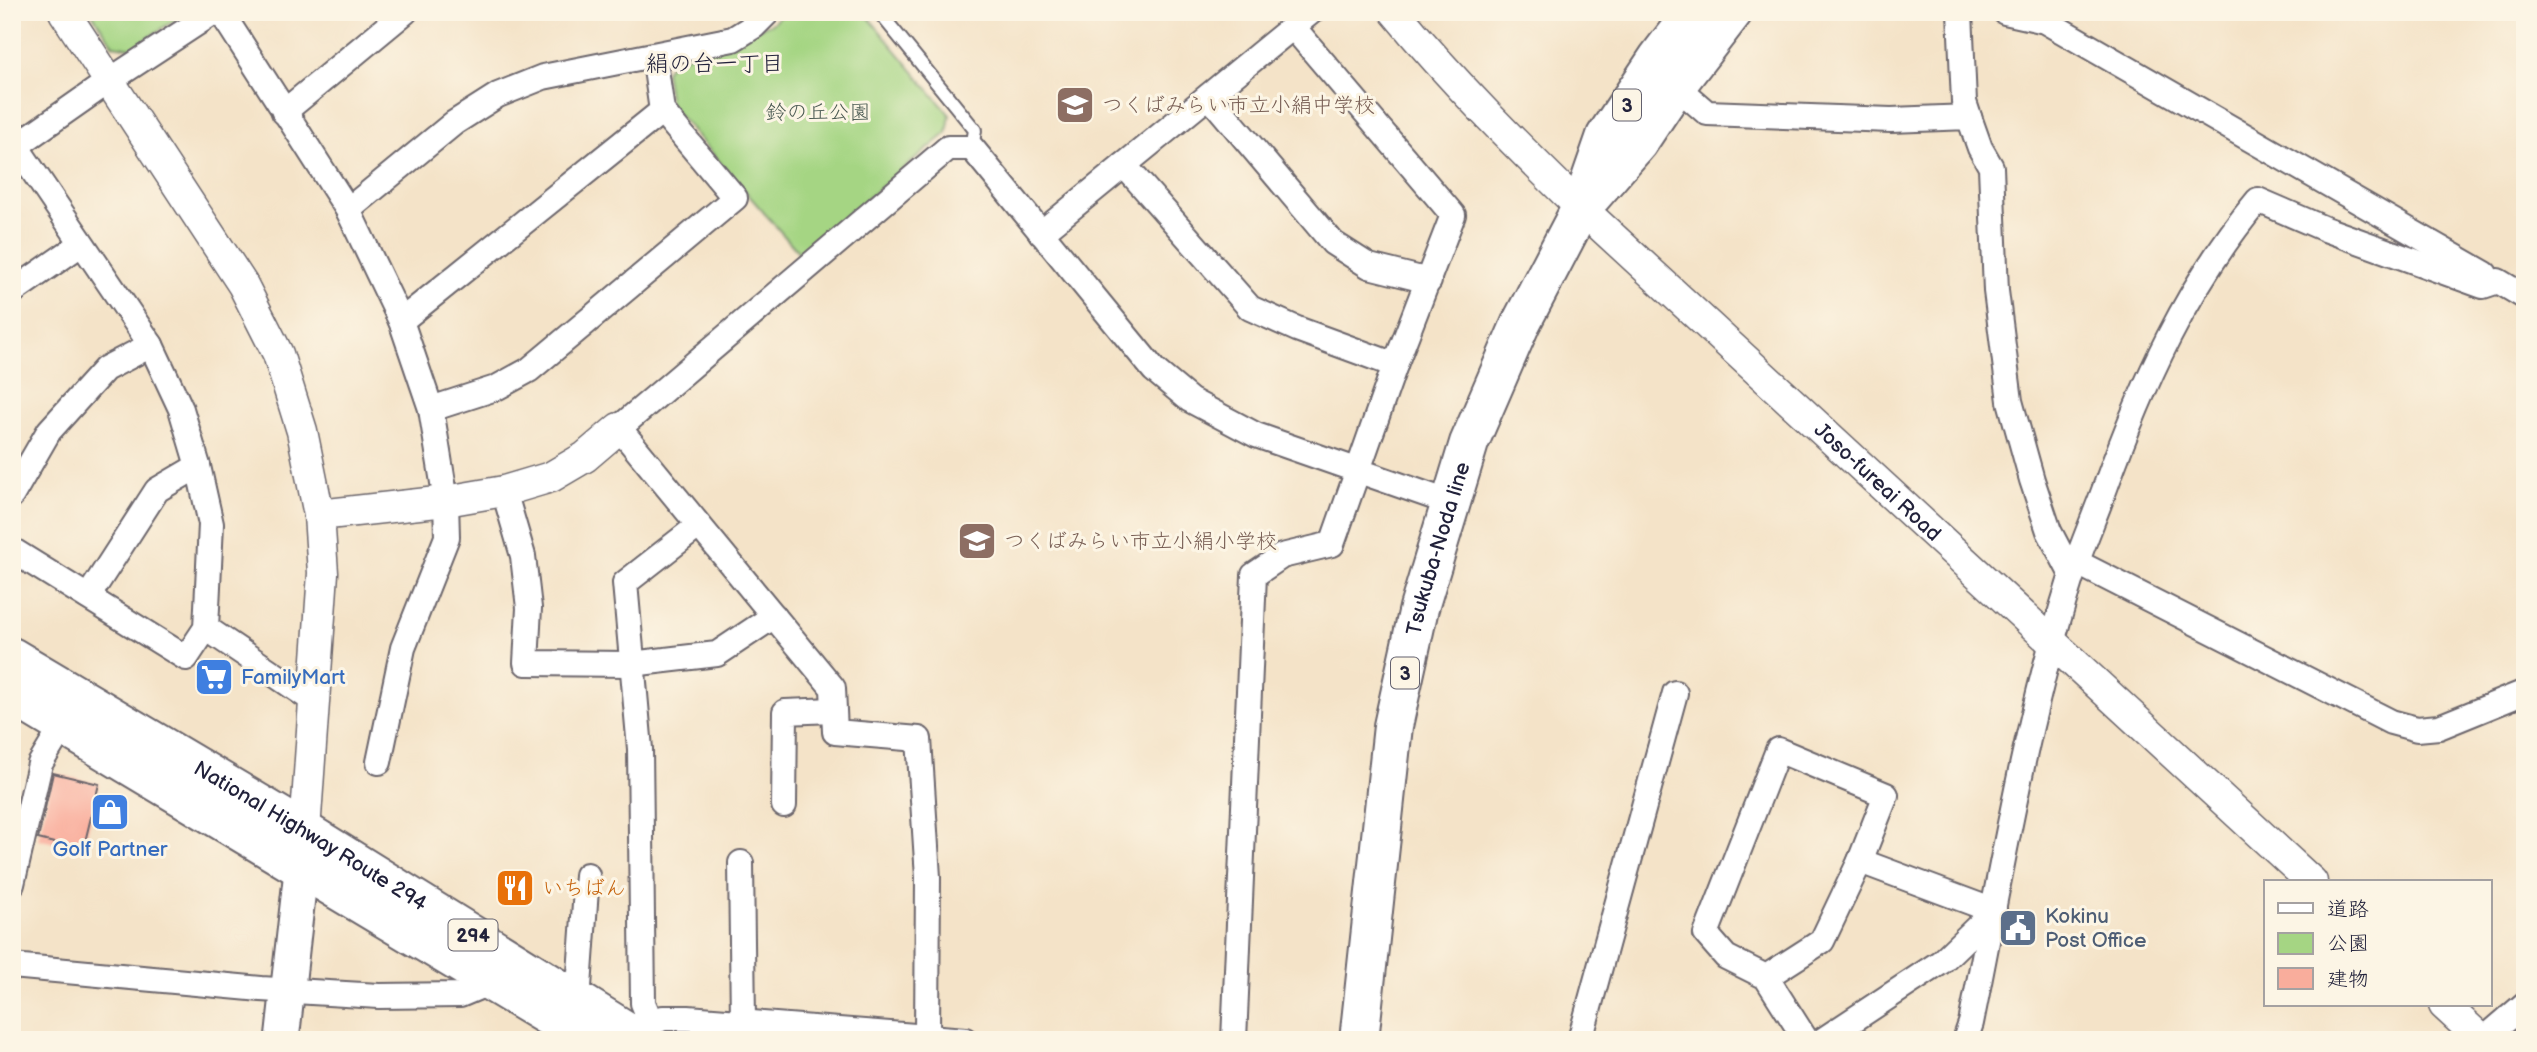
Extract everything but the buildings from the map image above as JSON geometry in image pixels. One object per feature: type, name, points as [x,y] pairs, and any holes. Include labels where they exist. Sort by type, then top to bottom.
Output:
[{"type":"main road","name":"Tsukuba-Noda line","points":[[1359,1040],[1393,726],[1419,608],[1469,443],[1521,323],[1581,208],[1606,136],[1658,58],[1693,12]]},
{"type":"main road","name":"Tsukuba-Noda line","points":[[1581,208],[1633,150],[1676,86],[1733,12]]},
{"type":"main road","name":"National Highway Route 294","points":[[12,657],[71,711],[301,870],[588,1040]]},
{"type":"main road","name":"National Highway Route 294","points":[[12,695],[71,711],[305,831],[578,1001],[641,1032]]},
{"type":"main road","points":[[282,1040],[305,831]]},
{"type":"street","points":[[64,12],[243,285],[278,354],[302,431],[319,515],[323,573],[305,831]]},
{"type":"street","points":[[12,550],[186,658],[206,628],[211,524],[181,409],[151,345],[14,145],[214,12]]},
{"type":"street","points":[[221,12],[348,210],[401,321],[431,409],[446,501],[447,537],[403,648],[379,762]]},
{"type":"street","points":[[284,113],[405,12]]},
{"type":"street","points":[[348,210],[454,123],[498,95],[543,77],[733,39],[754,26],[768,12]]},
{"type":"street","name":"Joso-fureai Road","points":[[1395,12],[1434,59],[1501,130],[1581,208],[2310,880]]},
{"type":"street","points":[[1960,12],[1964,102],[1980,148],[1992,167],[1996,291],[2010,401],[2045,518],[2075,569],[2391,722],[2417,729],[2439,727],[2525,692]]},
{"type":"street","points":[[2005,12],[2035,16],[2525,297]]},
{"type":"street","points":[[1041,233],[1302,20],[1453,215],[1395,365],[1332,544],[1282,556],[1254,575],[1234,1040]]},
{"type":"street","points":[[431,409],[496,388],[529,370],[735,198],[662,111],[654,55]]},
{"type":"street","points":[[1676,86],[1707,113],[1891,120],[1969,117]]},
{"type":"street","points":[[1209,96],[1334,243],[1369,265],[1429,281]]},
{"type":"street","points":[[401,321],[662,111]]},
{"type":"street","points":[[319,515],[446,501],[504,491],[551,477],[585,457],[948,148],[972,148],[1154,370],[1190,400],[1256,435],[1451,503]]},
{"type":"street","points":[[1124,165],[1250,308],[1297,329],[1395,365]]},
{"type":"street","points":[[1965,1040],[1971,1023],[1994,911],[2013,803],[2075,569],[2132,414],[2162,349],[2203,273],[2258,200],[2325,229],[2483,286],[2498,282]]},
{"type":"street","points":[[12,292],[81,244]]},
{"type":"street","points":[[12,495],[49,431],[106,369],[151,345]]},
{"type":"street","points":[[619,428],[833,688],[835,732],[919,739],[928,877],[926,1036]]},
{"type":"street","points":[[88,597],[157,490],[198,466]]},
{"type":"street","points":[[504,491],[523,556],[529,608],[526,663],[631,664],[717,654],[774,616]]},
{"type":"street","points":[[698,526],[625,583],[640,749],[643,1003],[641,1032],[676,1018],[966,1040]]},
{"type":"street","points":[[206,628],[314,701]]},
{"type":"street","points":[[1580,1040],[1675,694]]},
{"type":"street","points":[[784,805],[785,712],[833,710]]},
{"type":"street","points":[[12,884],[40,764],[71,711]]},
{"type":"street","points":[[1766,977],[1822,941],[1860,861],[1886,795],[1778,750],[1706,934],[1726,957],[1766,977],[1806,1040]]},
{"type":"street","points":[[1860,861],[1994,911]]},
{"type":"street","points":[[741,863],[743,1021]]},
{"type":"street","points":[[578,1001],[587,875]]},
{"type":"street","points":[[1823,1040],[1941,962],[1994,911]]},
{"type":"street","points":[[12,966],[287,991],[379,996],[460,995],[491,982]]},
{"type":"street","points":[[2445,1006],[2483,1040],[2525,1004]]},
{"type":"lane","points":[[879,12],[975,130],[972,148]]},
{"type":"green space","points":[[91,12],[187,12],[132,48],[113,45]]},
{"type":"green space","name":"鈴の丘公園","points":[[784,12],[864,12],[950,115],[947,133],[800,254],[670,105],[665,71],[672,62],[773,23]]},
{"type":"place","name":"つくばみらい市立小絹中学校","points":[[1075,105]]},
{"type":"place","name":"つくばみらい市立小絹小学校","points":[[977,541]]},
{"type":"place","name":"FamilyMart","points":[[214,677]]},
{"type":"place","name":"Golf Partner","points":[[110,812]]},
{"type":"place","name":"いちばん","points":[[515,888]]},
{"type":"place","name":"Kokinu Post Office","points":[[2018,928]]},
{"type":"district","name":"絹の台一丁目","points":[[715,63]]}]
